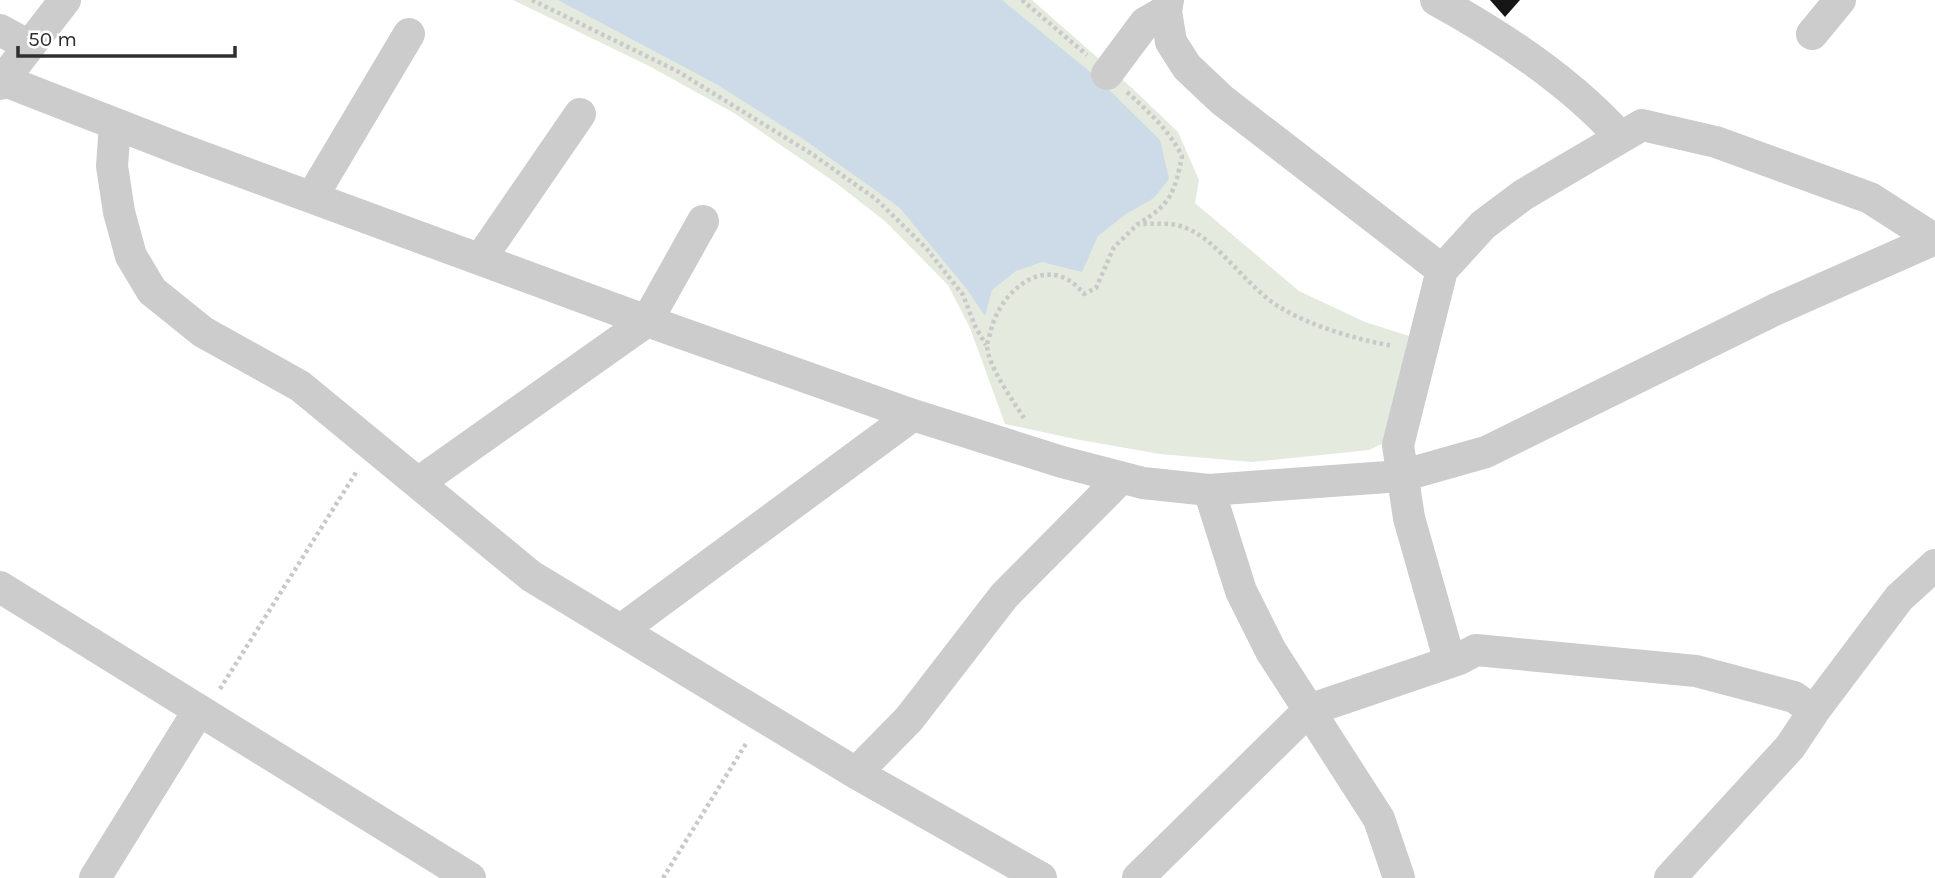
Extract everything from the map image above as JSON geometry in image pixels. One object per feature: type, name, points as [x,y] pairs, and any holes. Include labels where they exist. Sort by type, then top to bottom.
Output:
[{"type":"street","points":[[65,0],[1,81],[647,321],[913,415],[1044,457],[1143,484],[1209,490],[1401,476],[1486,452],[1774,310],[1934,239]]},
{"type":"street","points":[[1436,0],[1522,52],[1603,118],[1620,137]]},
{"type":"street","points":[[1812,34],[1840,0]]},
{"type":"street","points":[[1107,74],[1145,23],[1167,6]]},
{"type":"street","points":[[1167,6],[1171,43],[1187,67],[1222,100],[1442,270]]},
{"type":"street","points":[[0,30],[29,46]]},
{"type":"street","points":[[312,197],[409,34]]},
{"type":"street","points":[[481,258],[580,114]]},
{"type":"street","points":[[115,125],[112,166],[119,212],[131,256],[152,291],[203,332],[300,386],[531,576],[856,773],[1041,878]]},
{"type":"street","points":[[1450,662],[1409,518],[1398,445],[1442,270],[1483,225],[1523,195],[1642,125],[1716,142],[1870,198],[1934,239]]},
{"type":"street","points":[[418,483],[647,321],[703,221]]},
{"type":"street","points":[[621,630],[913,415]]},
{"type":"street","points":[[856,773],[909,719],[1004,596],[1121,478]]},
{"type":"street","points":[[1209,490],[1241,592],[1270,651],[1379,820],[1399,878]]},
{"type":"street","points":[[1670,878],[1790,747],[1899,598],[1935,565]]},
{"type":"street","points":[[0,587],[470,878]]},
{"type":"street","points":[[1138,878],[1309,710],[1450,662],[1476,650],[1696,671],[1794,697],[1814,711]]},
{"type":"street","points":[[95,878],[202,712]]},
{"type":"path","points":[[531,0],[677,71],[812,154],[876,199],[926,248],[963,295],[999,378],[1044,457]]},
{"type":"path","points":[[987,346],[994,316],[1012,290],[1034,277],[1053,274],[1075,282],[1084,295],[1096,288],[1114,247],[1138,224],[1155,214],[1172,195],[1182,156],[1175,142],[1152,115],[1022,0]]},
{"type":"path","points":[[1138,224],[1186,227],[1208,241],[1256,290],[1280,308],[1304,320],[1379,344],[1421,352]]},
{"type":"path","points":[[202,712],[362,463],[375,447]]},
{"type":"path","points":[[663,878],[763,716]]},
{"type":"shaded area","points":[[513,0],[1032,0],[1178,132],[1199,180],[1195,203],[1299,291],[1365,322],[1412,337],[1384,443],[1369,450],[1252,462],[1160,454],[1005,424],[970,328],[948,285],[886,222],[836,183],[734,113],[649,66]]},
{"type":"water","points":[[558,0],[1002,0],[1094,75],[1160,140],[1169,179],[1154,198],[1126,214],[1098,236],[1082,272],[1042,262],[1016,271],[992,290],[985,316],[966,288],[899,207],[803,139],[718,85]]},
{"type":"building","points":[[1490,0],[1520,0],[1505,17]]}]
